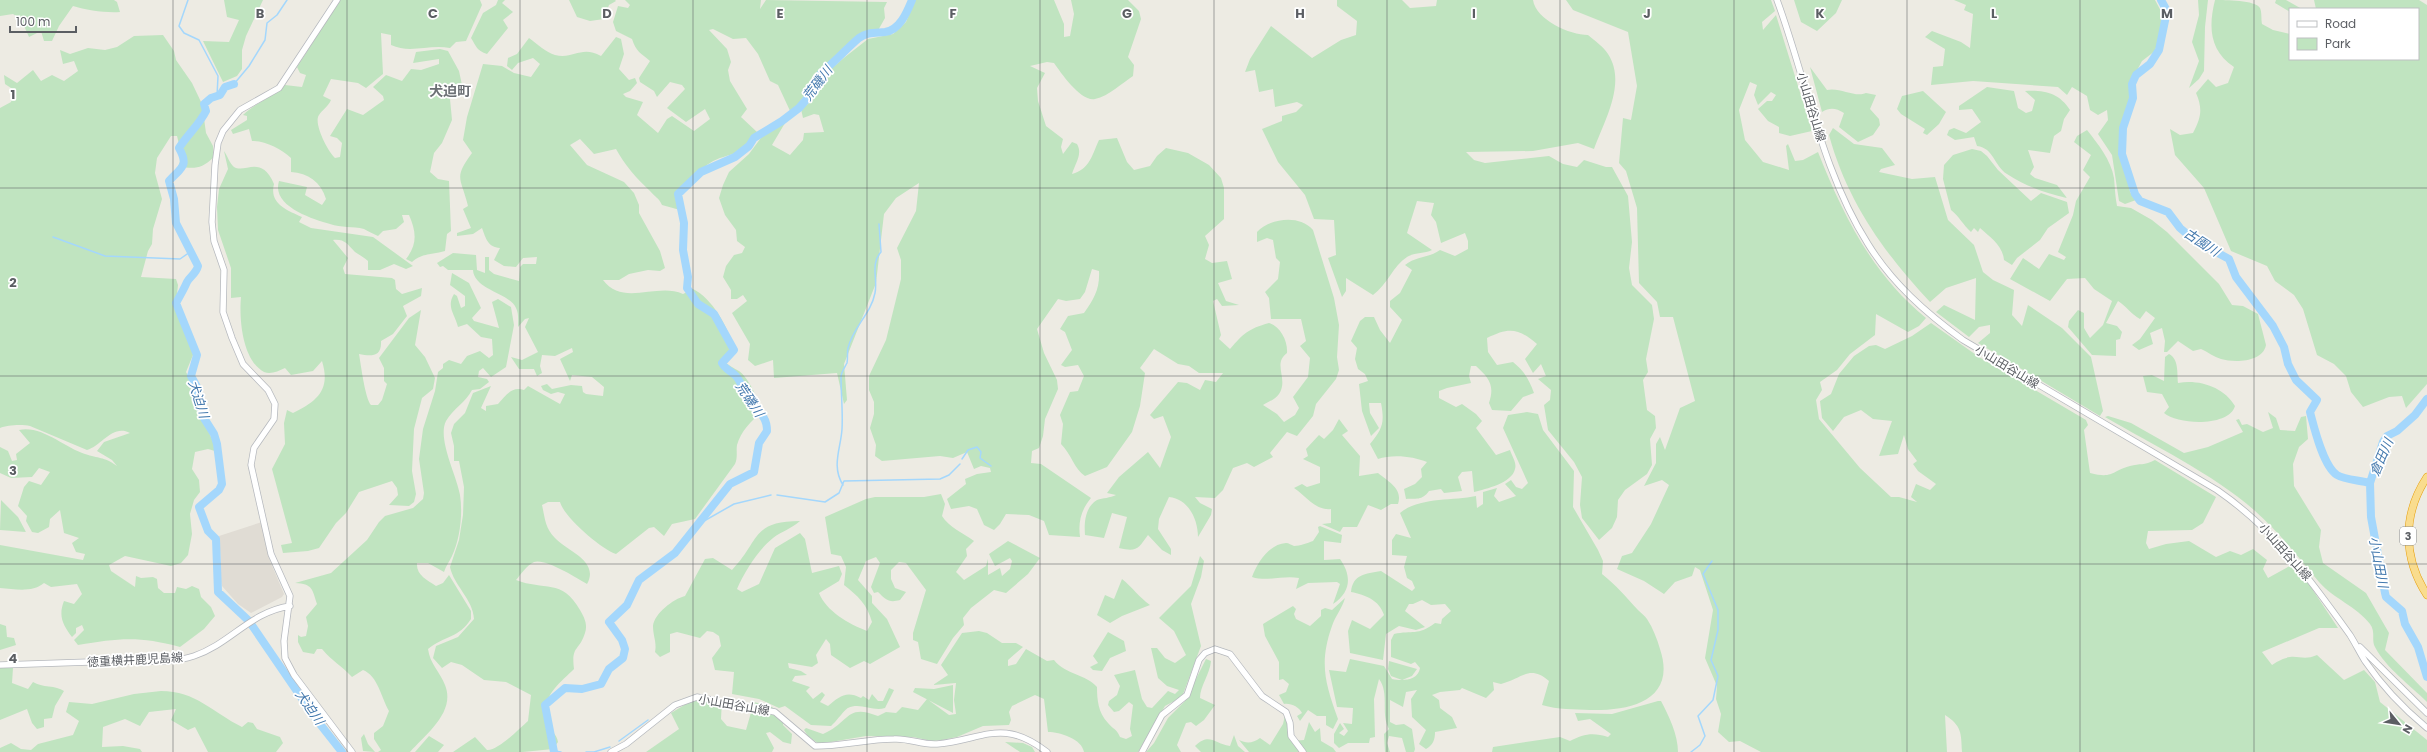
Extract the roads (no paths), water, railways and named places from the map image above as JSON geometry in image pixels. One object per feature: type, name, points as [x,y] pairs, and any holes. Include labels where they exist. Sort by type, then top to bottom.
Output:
[{"type":"highway","name":"3","points":[[2427,478],[2413,504],[2408,535],[2412,563],[2427,595]]},
{"type":"main road","points":[[337,0],[279,88],[240,110],[228,123],[218,143],[214,184],[212,232],[224,270],[223,312],[243,364],[268,390],[275,404],[274,419],[254,448],[251,465],[272,554],[289,591],[290,606],[284,641],[288,663],[352,752]]},
{"type":"main road","name":"小山田谷山線","points":[[1777,0],[1818,131],[1841,193],[1867,243],[1904,290],[1944,326],[1980,351],[2217,490],[2239,506],[2271,533],[2293,557],[2354,641],[2366,662],[2392,695],[2427,728]]},
{"type":"main road","name":"徳重横井鹿児島線","points":[[0,665],[174,660],[194,656],[204,652],[253,619],[276,608],[290,606]]},
{"type":"main road","name":"小山田谷山線","points":[[2354,641],[2427,713]]},
{"type":"main road","points":[[1142,752],[1162,715],[1187,695],[1199,660],[1205,653],[1214,649],[1230,654],[1262,696],[1286,712],[1290,723],[1291,736],[1303,752]]},
{"type":"main road","name":"小山田谷山線","points":[[611,752],[626,744],[676,704],[697,697],[775,712],[815,746],[876,739],[902,739],[937,744],[993,732],[1022,737],[1032,741],[1047,752]]},
{"type":"waterway","points":[[188,0],[179,26],[184,33],[199,40],[218,76],[217,96]]},
{"type":"waterway","points":[[234,84],[249,66],[265,40],[267,23],[277,15],[287,0]]},
{"type":"waterway","name":"荒磯川","points":[[554,752],[545,705],[565,688],[582,689],[601,684],[609,669],[623,658],[625,649],[622,640],[609,622],[627,605],[639,580],[675,553],[730,484],[754,472],[759,443],[767,431],[765,419],[749,403],[738,379],[722,363],[734,350],[714,314],[698,304],[687,288],[688,277],[683,250],[684,223],[678,194],[701,172],[735,157],[749,146],[754,138],[782,121],[799,108],[806,100],[817,78],[822,72],[862,36],[871,33],[890,31],[895,28],[902,20],[912,0]]},
{"type":"waterway","name":"古園川","points":[[2161,0],[2167,11],[2159,50],[2150,64],[2136,75],[2132,84],[2133,98],[2123,128],[2122,154],[2135,194],[2140,201],[2168,212],[2180,228],[2194,240],[2229,259],[2236,277],[2273,326],[2284,347],[2288,364],[2296,380],[2317,400],[2310,412],[2320,446],[2327,463],[2340,477],[2370,483]]},
{"type":"waterway","name":"犬迫川","points":[[234,84],[225,87],[220,95],[211,98],[204,104],[206,111],[179,148],[182,154],[184,163],[183,166],[169,181],[174,199],[176,223],[198,266],[187,282],[176,303],[197,355],[191,376],[197,387],[202,415],[214,434],[217,444],[222,484],[219,490],[199,507],[208,531],[216,539],[218,592],[249,621],[316,719],[342,752]]},
{"type":"waterway","points":[[843,485],[839,478],[837,464],[842,429],[841,375],[847,363],[850,340],[873,301],[876,288],[875,267],[881,252],[879,224]]},
{"type":"waterway","points":[[53,237],[105,256],[180,259],[190,252]]},
{"type":"waterway","name":"小山田川","points":[[2427,399],[2415,415],[2397,431],[2387,436],[2383,442],[2370,483],[2371,517],[2386,597],[2402,611],[2405,624],[2418,647],[2427,677]]},
{"type":"waterway","points":[[962,459],[968,450],[977,447],[981,452],[980,458],[991,466]]},
{"type":"waterway","points":[[777,495],[825,502],[839,493],[844,481],[940,479],[949,475],[960,464]]},
{"type":"waterway","points":[[697,525],[734,504],[771,495]]},
{"type":"waterway","points":[[1691,752],[1700,745],[1705,736],[1698,716],[1713,700],[1718,676],[1711,660],[1718,630],[1718,610],[1703,574],[1712,561]]},
{"type":"waterway","points":[[619,741],[648,720]]},
{"type":"waterway","points":[[594,752],[610,747]]},
{"type":"waterway","points":[[555,751],[561,752]]},
{"type":"waterway","points":[[586,752],[594,752]]},
{"type":"district","name":"犬迫町","points":[[450,91]]},
{"type":"water label","name":"倉田川","points":[[2381,457]]}]
